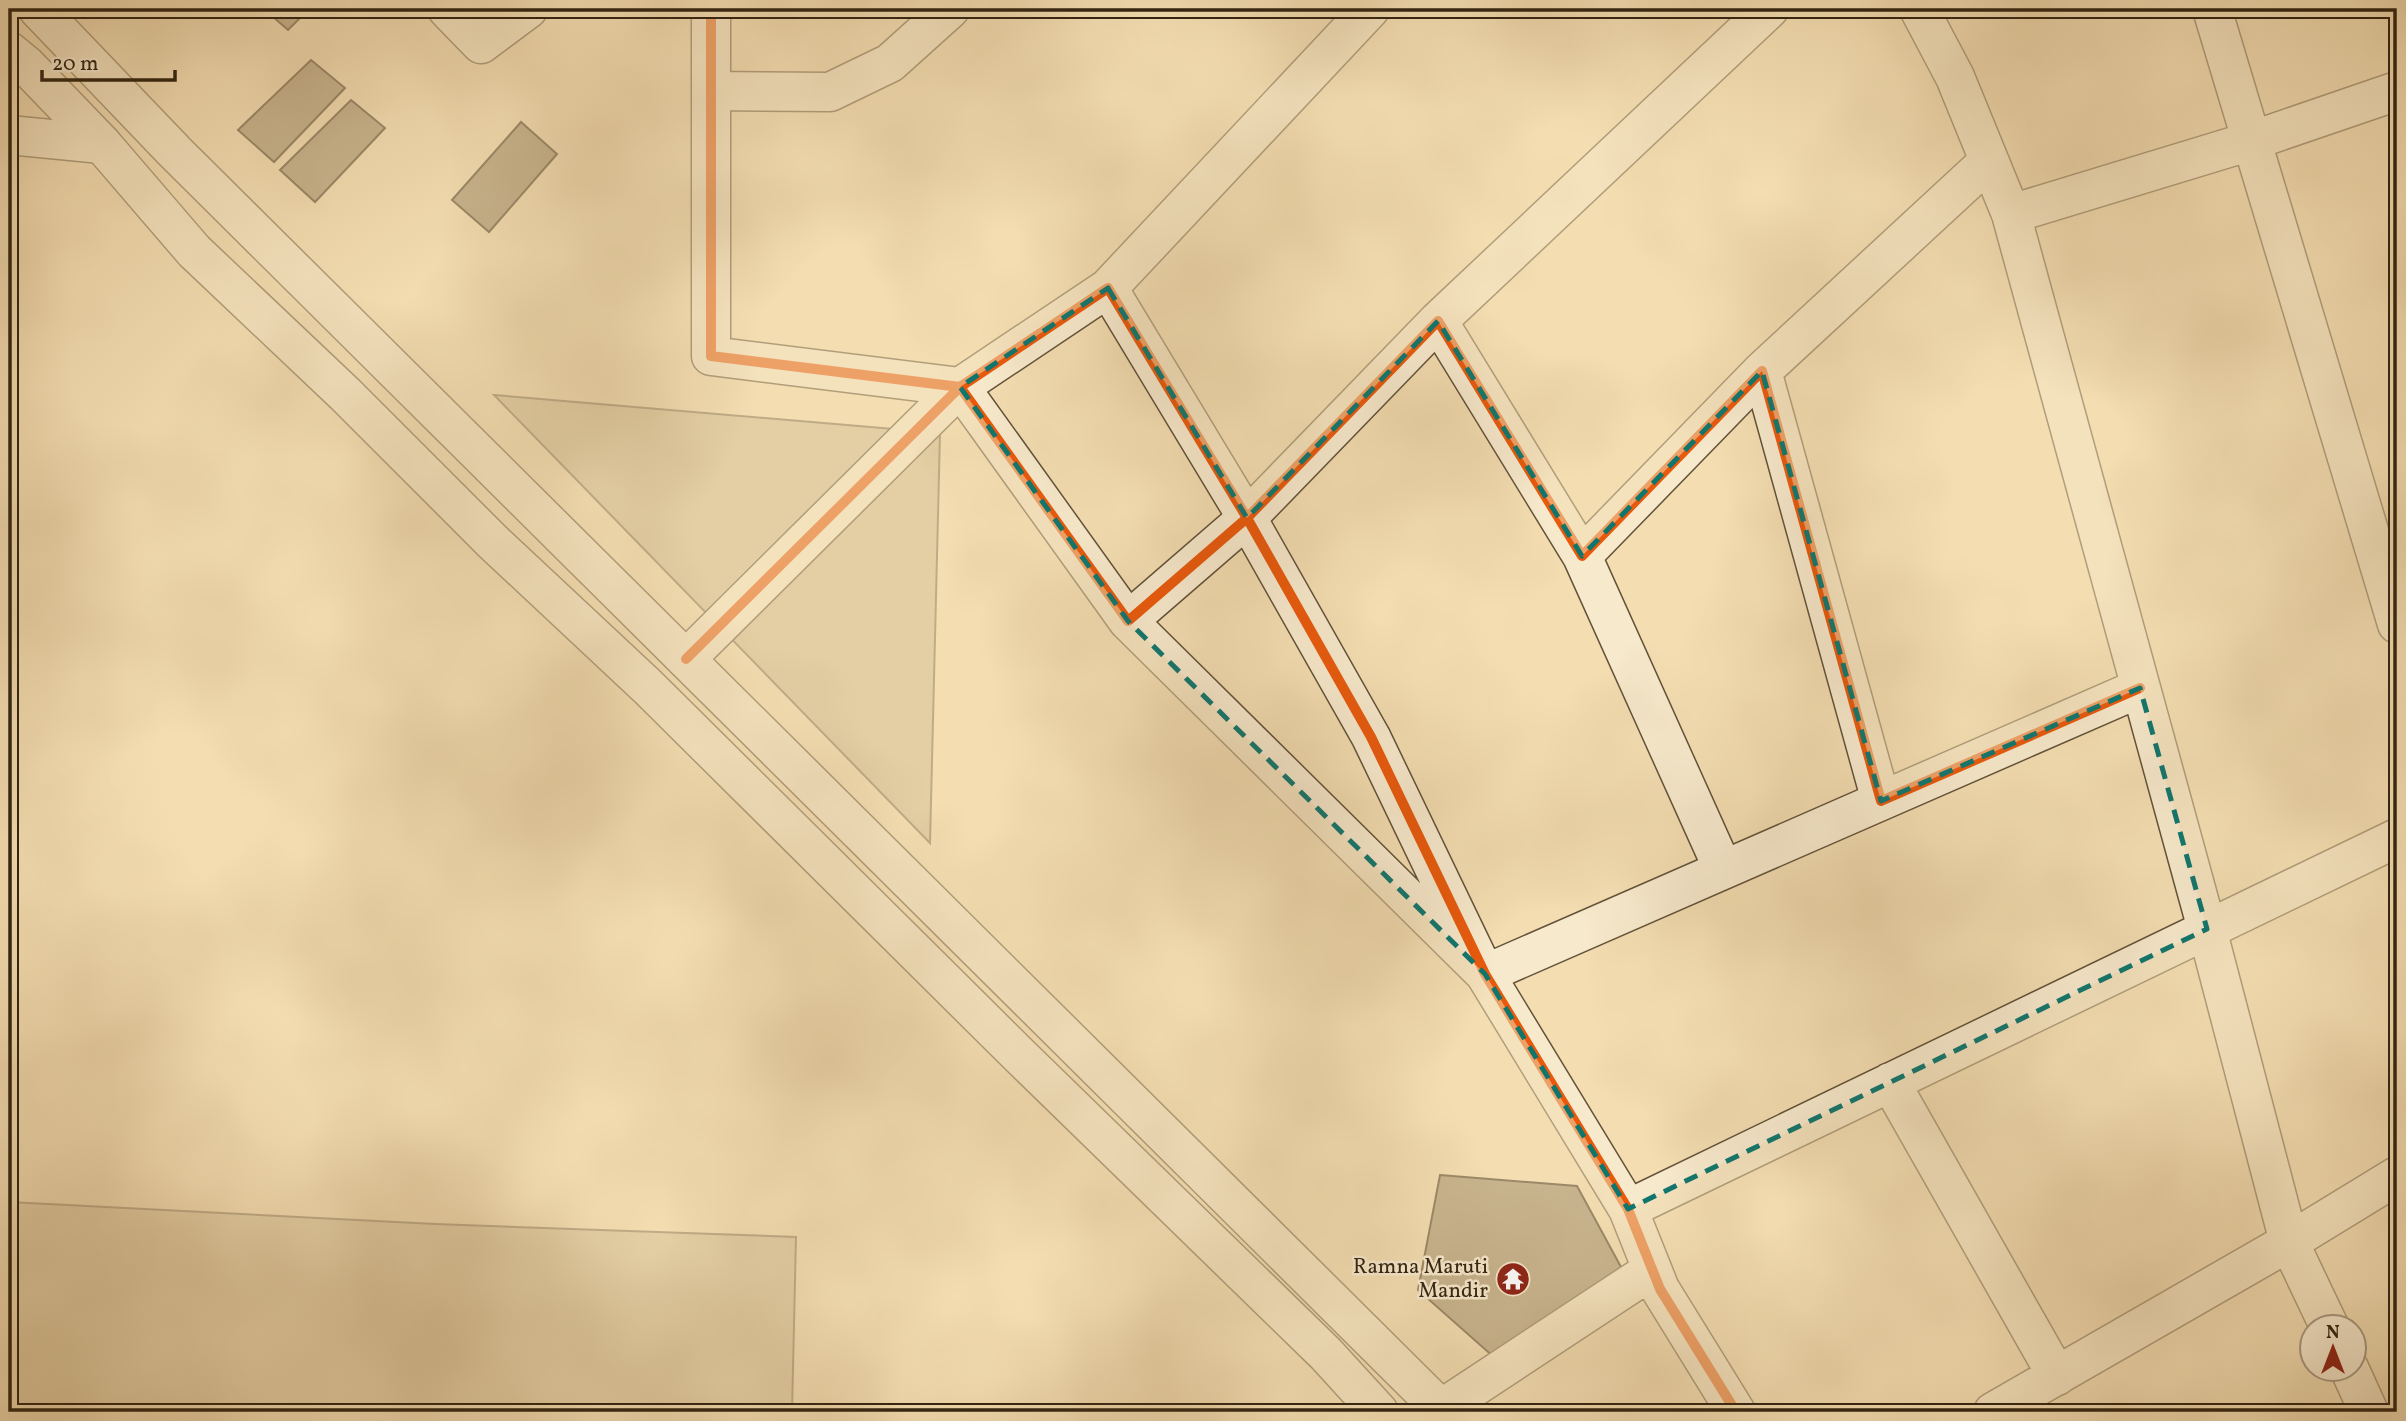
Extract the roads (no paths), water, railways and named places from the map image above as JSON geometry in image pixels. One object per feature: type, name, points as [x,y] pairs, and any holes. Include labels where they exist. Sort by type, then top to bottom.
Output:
[{"type":"street","points":[[38,9],[176,152],[1442,1411],[1652,1270]]},
{"type":"street","points":[[447,9],[481,44],[527,9]]},
{"type":"street","points":[[711,9],[711,356],[960,387],[1128,621],[1485,974]]},
{"type":"street","points":[[711,91],[830,92],[890,63],[950,9]]},
{"type":"street","points":[[686,659],[960,387],[1108,288],[1370,9]]},
{"type":"street","points":[[1128,621],[1247,518],[1438,321],[1769,9]]},
{"type":"street","points":[[1919,9],[1955,77],[2011,214],[2207,929],[2289,1242],[2322,1312]]},
{"type":"street","points":[[2212,9],[2397,624]]},
{"type":"street","points":[[9,51],[26,65],[102,144],[194,251],[345,394],[493,542],[648,687],[1326,1354],[1379,1412]]},
{"type":"street","points":[[2011,214],[2252,141],[2397,91]]},
{"type":"street","points":[[9,135],[102,144]]},
{"type":"street","points":[[1582,556],[1762,371],[1989,161]]},
{"type":"street","points":[[1108,288],[1247,518],[1371,737],[1485,974],[1628,1209],[1660,1289],[1736,1412]]},
{"type":"street","points":[[1438,321],[1582,556],[1724,869]]},
{"type":"street","points":[[1762,371],[1881,801]]},
{"type":"street","points":[[1485,974],[2140,688]]},
{"type":"street","points":[[1628,1209],[2397,838]]},
{"type":"street","points":[[1890,1082],[2057,1376]]},
{"type":"street","points":[[1993,1412],[2289,1242],[2397,1176]]},
{"type":"street","points":[[2355,1382],[2369,1412]]},
{"type":"place","name":"Ramna Maruti Mandir","points":[[1513,1279]]}]
